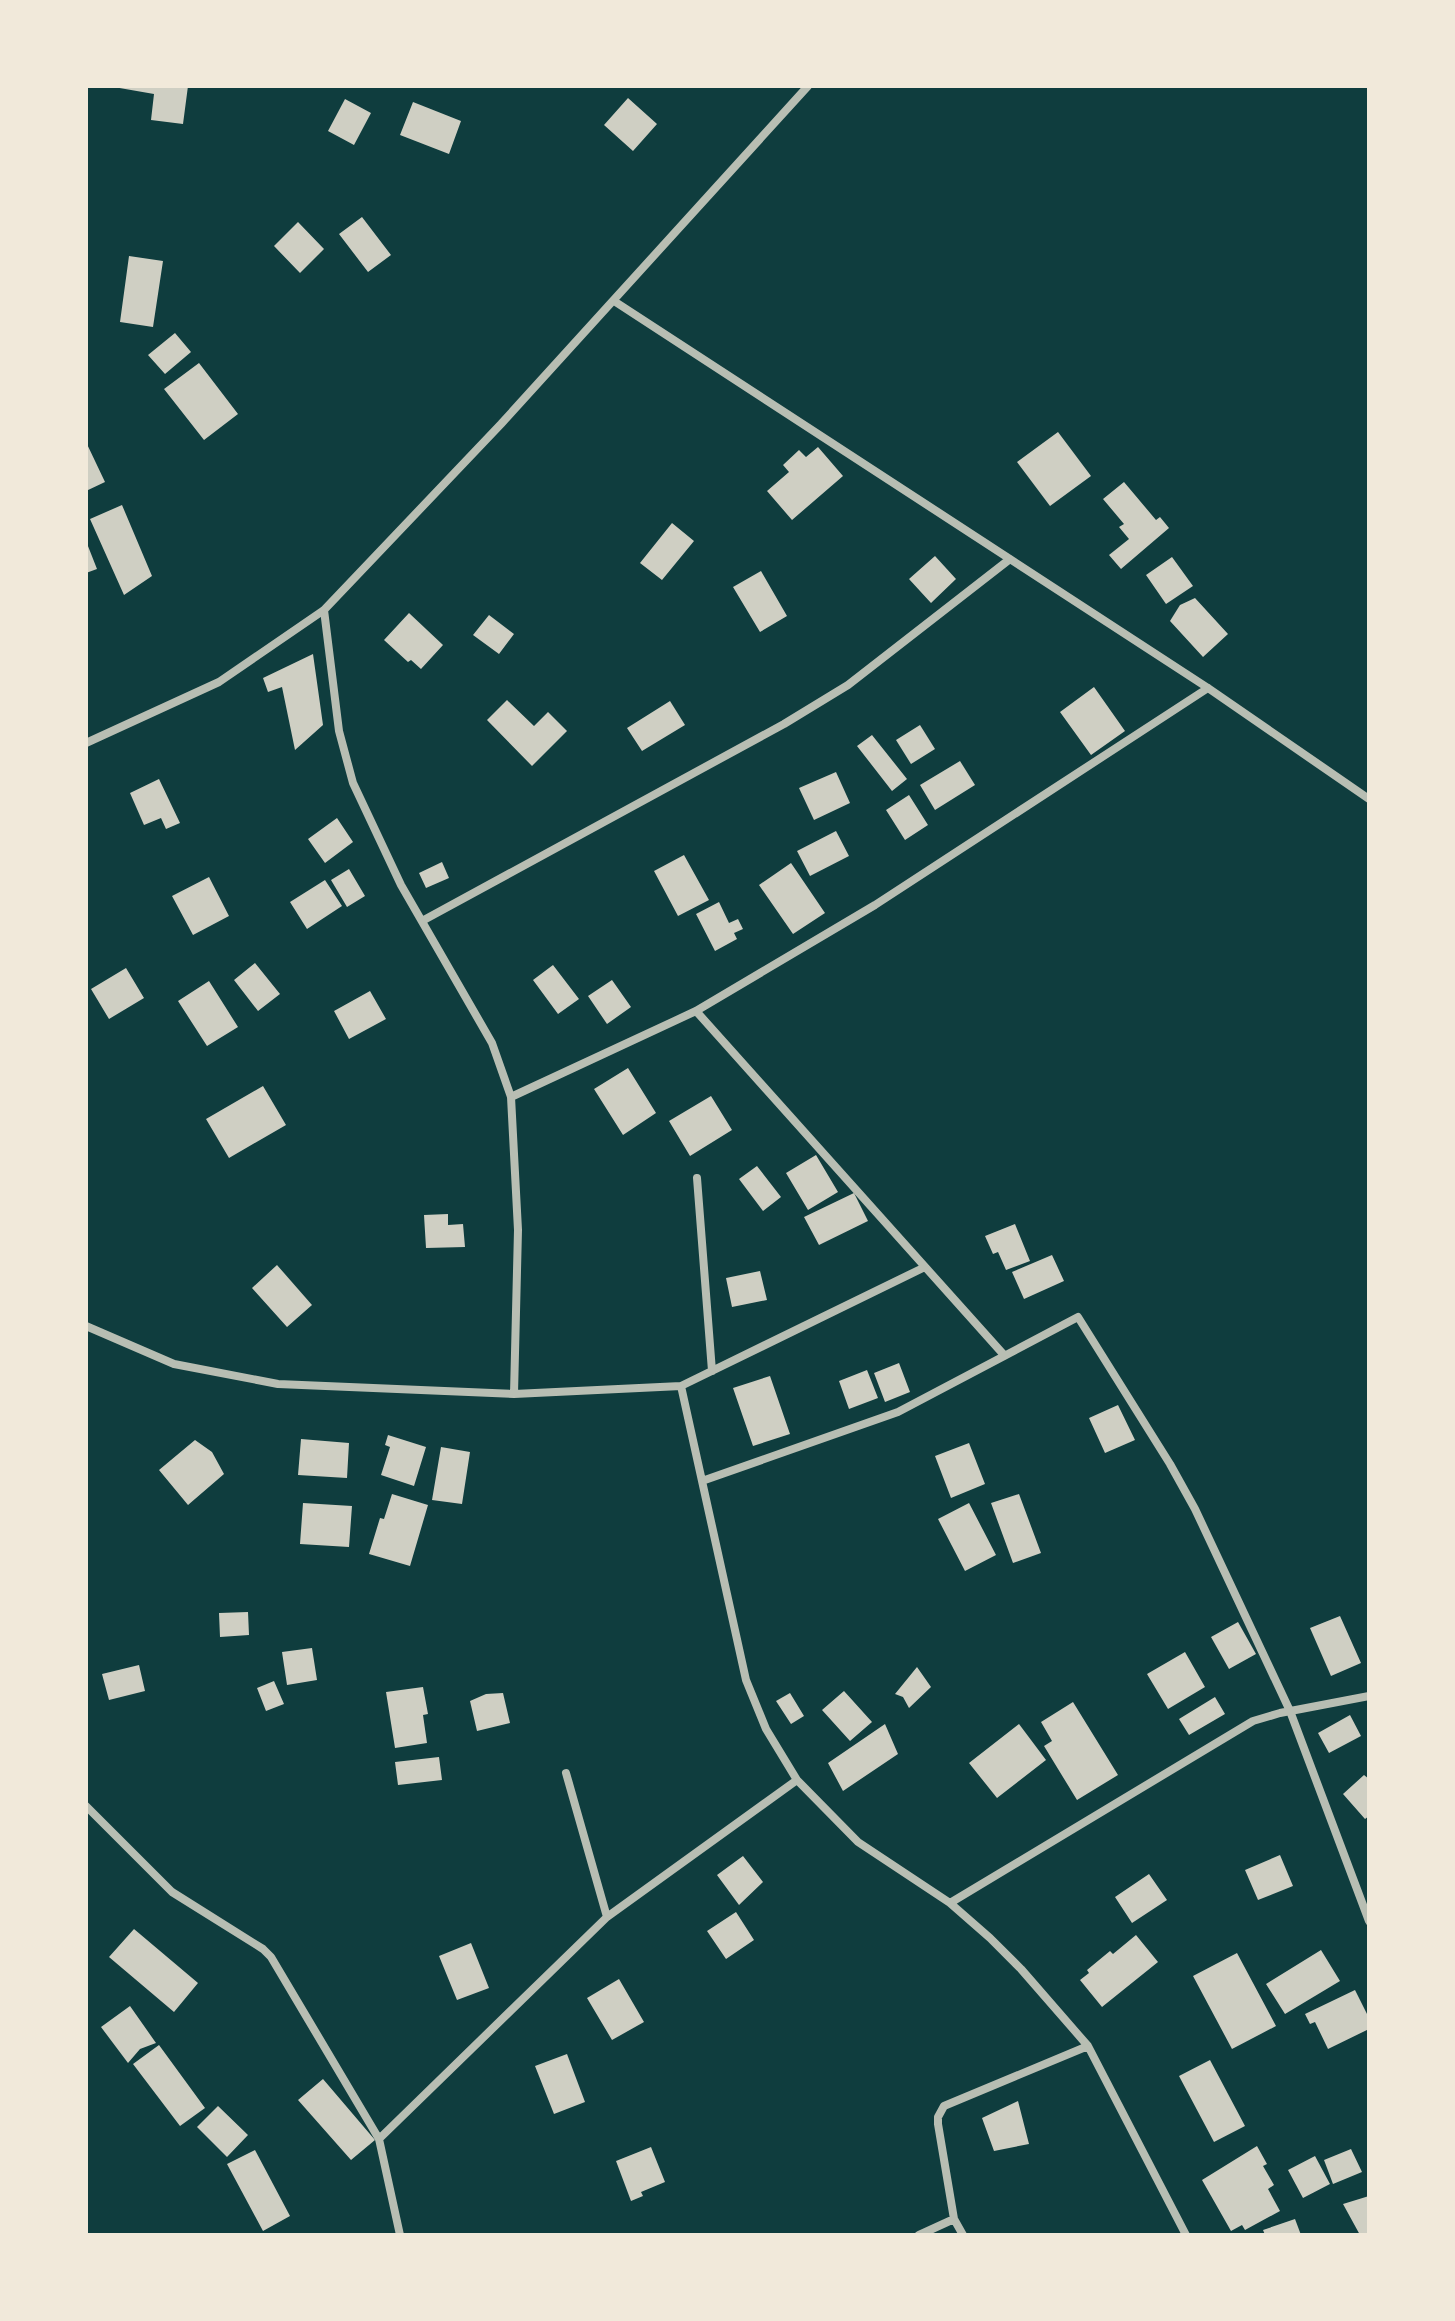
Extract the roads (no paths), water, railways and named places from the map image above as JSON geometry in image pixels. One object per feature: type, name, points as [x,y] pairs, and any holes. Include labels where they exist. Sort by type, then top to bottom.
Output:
[{"type":"street","points":[[86,743],[219,682],[324,610],[614,301],[808,86]]},
{"type":"street","points":[[614,301],[1208,688],[1369,799]]},
{"type":"street","points":[[422,921],[784,724],[848,685],[1010,559]]},
{"type":"street","points":[[324,610],[339,731],[353,783],[401,885],[492,1043],[511,1097],[518,1230],[514,1394]]},
{"type":"street","points":[[511,1097],[696,1011],[875,905],[1208,688]]},
{"type":"street","points":[[696,1011],[1004,1355]]},
{"type":"street","points":[[697,1178],[712,1371]]},
{"type":"street","points":[[86,1326],[174,1364],[278,1384],[514,1394],[681,1386],[925,1267]]},
{"type":"street","points":[[702,1481],[898,1412],[1078,1317],[1195,1509],[1290,1711],[1369,1921]]},
{"type":"street","points":[[681,1386],[746,1680],[766,1729],[797,1780],[858,1842],[950,1903],[1021,1969],[1088,2046],[1186,2235]]},
{"type":"street","points":[[950,1903],[1253,1721],[1369,1696]]},
{"type":"street","points":[[566,1773],[607,1917]]},
{"type":"street","points":[[379,2139],[607,1917],[797,1780]]},
{"type":"street","points":[[86,1806],[172,1892],[196,1910],[252,1941],[271,1957],[379,2139],[400,2235]]},
{"type":"street","points":[[963,2235],[954,2219],[938,2124],[944,2106],[1088,2046]]},
{"type":"street","points":[[919,2235],[954,2219]]}]
